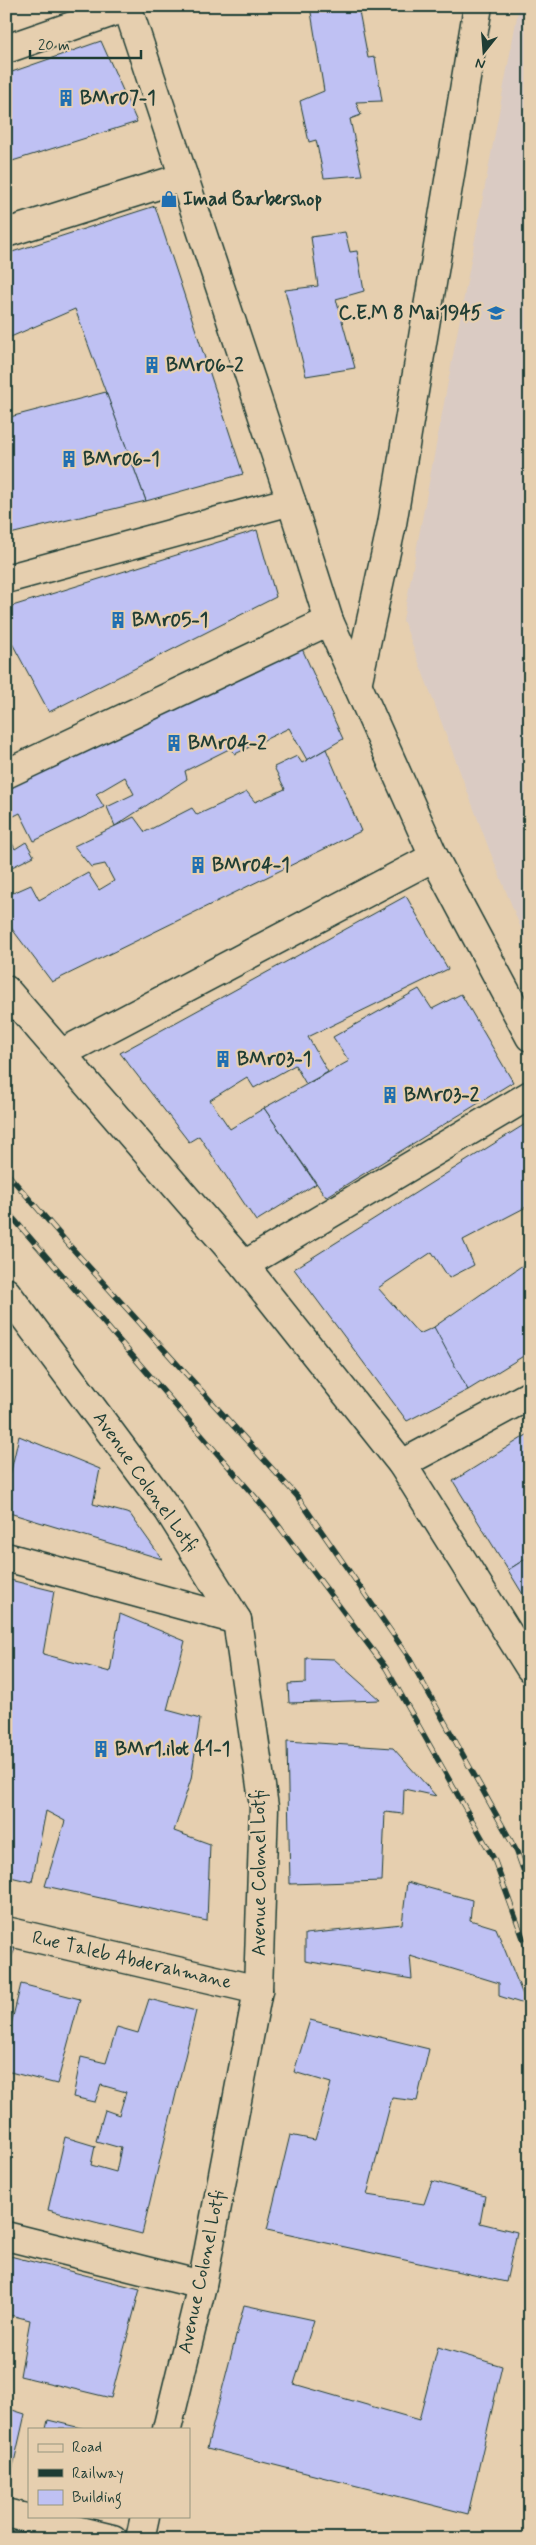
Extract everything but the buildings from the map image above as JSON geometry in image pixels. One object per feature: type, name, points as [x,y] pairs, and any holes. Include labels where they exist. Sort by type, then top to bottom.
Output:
[{"type":"street","points":[[357,685],[392,524],[478,6]]},
{"type":"street","points":[[6,49],[127,7],[329,621],[434,857],[530,1037]]},
{"type":"street","points":[[6,233],[184,178]]},
{"type":"street","points":[[6,579],[291,501]]},
{"type":"street","points":[[6,774],[329,621]]},
{"type":"street","points":[[62,1053],[434,857]]},
{"type":"street","points":[[6,990],[244,1265],[402,1464],[530,1668]]},
{"type":"street","points":[[244,1265],[530,1094]]},
{"type":"street","name":"Avenue Colonel Lotfi","points":[[6,1292],[169,1510],[236,1620],[264,1807],[258,1990],[202,2285],[166,2428]]},
{"type":"street","points":[[402,1464],[530,1395]]},
{"type":"street","points":[[6,1557],[236,1620]]},
{"type":"street","name":"Rue Taleb Abderahmane","points":[[6,1931],[258,1990]]},
{"type":"street","points":[[6,2236],[202,2285]]},
{"type":"street","points":[[6,2513],[113,2539]]},
{"type":"street","points":[[140,2539],[145,2518]]},
{"type":"shaded area","name":"C.E.M 8 Mai1945","points":[[519,6],[530,6],[530,951],[489,849],[403,620]]},
{"type":"railway","points":[[6,1172],[70,1246],[297,1496],[408,1656],[517,1852],[530,1889]]},
{"type":"railway","points":[[6,1210],[269,1513],[386,1668],[494,1859],[530,1957]]},
{"type":"place","name":"BMr07-1","points":[[66,98]]},
{"type":"place","name":"Imad Barbershop","points":[[169,199]]},
{"type":"place","name":"C.E.M 8 Mai1945","points":[[496,313]]},
{"type":"place","name":"BMr06-2","points":[[152,365]]},
{"type":"place","name":"BMr06-1","points":[[69,459]]},
{"type":"place","name":"BMr05-1","points":[[118,620]]},
{"type":"place","name":"BMr04-2","points":[[174,743]]},
{"type":"place","name":"BMr04-1","points":[[198,865]]},
{"type":"place","name":"BMr03-1","points":[[223,1059]]},
{"type":"place","name":"BMr03-2","points":[[390,1095]]},
{"type":"place","name":"BMr1.ilot 41-1","points":[[101,1749]]}]
